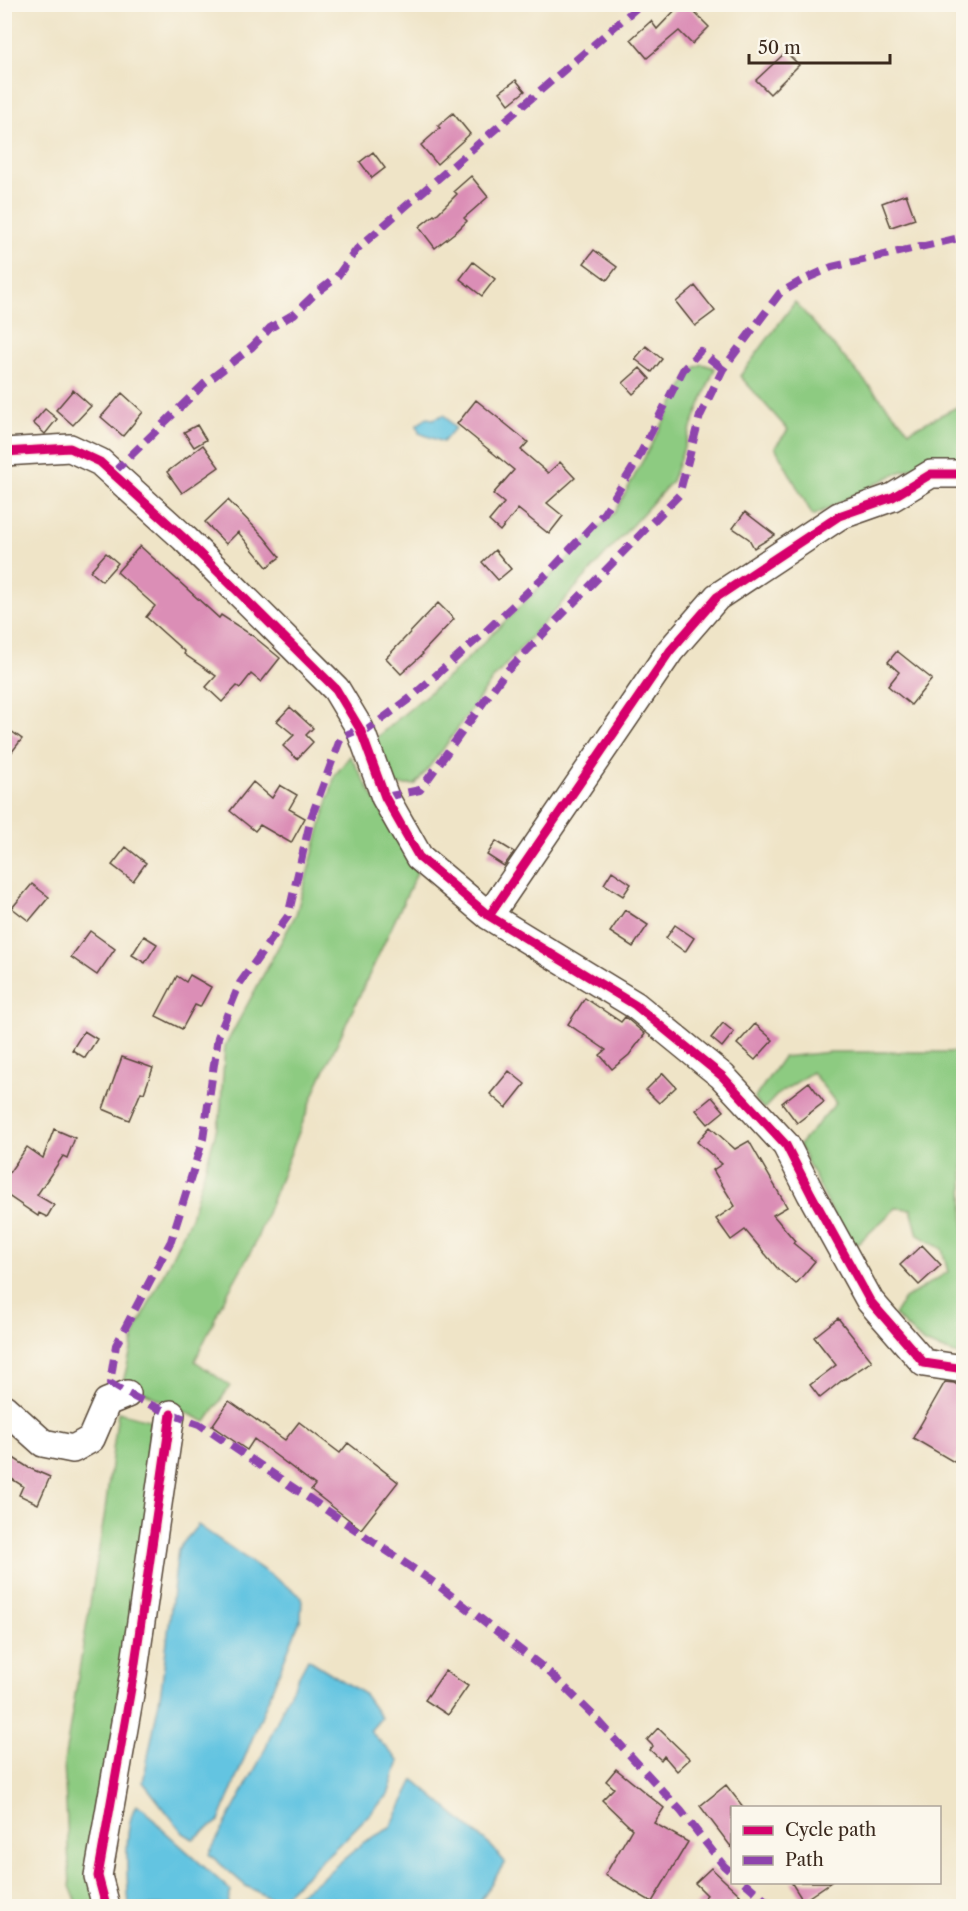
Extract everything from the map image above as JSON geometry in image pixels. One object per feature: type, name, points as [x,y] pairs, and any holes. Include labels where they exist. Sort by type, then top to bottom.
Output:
[{"type":"street","points":[[4,452],[70,448],[100,462],[184,538],[336,689],[360,729],[385,797],[419,857],[489,916],[635,1005],[722,1076],[786,1145],[870,1301],[924,1363],[963,1369]]},
{"type":"street","points":[[489,916],[670,651],[717,597],[839,516],[893,497],[931,474],[963,474]]},
{"type":"street","points":[[4,1408],[43,1443],[73,1449],[91,1438],[107,1402],[127,1394]]},
{"type":"street","points":[[106,1906],[98,1876],[133,1677],[171,1414]]},
{"type":"green space","points":[[795,302],[909,431],[963,404],[963,462],[945,456],[895,474],[813,516],[775,447],[788,430],[740,376]]},
{"type":"green space","points":[[702,364],[715,368],[672,481],[492,680],[415,785],[393,785],[372,741],[456,670],[615,512],[692,369]]},
{"type":"green space","points":[[350,756],[417,873],[318,1084],[254,1246],[222,1303],[195,1361],[230,1386],[206,1422],[123,1382],[136,1330],[191,1217],[220,1117],[225,1046],[296,914],[335,775]]},
{"type":"green space","points":[[830,1052],[963,1052],[964,1348],[961,1356],[924,1343],[894,1315],[904,1299],[948,1272],[942,1249],[918,1235],[911,1209],[896,1208],[851,1250],[799,1145],[836,1103],[812,1072],[777,1095],[764,1109],[754,1099],[783,1057]]},
{"type":"green space","points":[[118,1412],[160,1423],[98,1906],[78,1906],[70,1886],[64,1762],[104,1518]]},
{"type":"water","points":[[444,415],[455,428],[443,442],[419,433],[417,425],[427,418],[433,419]]},
{"type":"water","points":[[198,1525],[302,1597],[301,1618],[219,1821],[193,1839],[183,1833],[143,1782],[161,1691],[178,1549]]},
{"type":"water","points":[[308,1659],[364,1694],[381,1718],[370,1731],[399,1761],[388,1795],[346,1838],[277,1902],[246,1886],[209,1854],[261,1758],[287,1698]]},
{"type":"water","points":[[414,1780],[492,1847],[505,1862],[477,1906],[288,1906],[287,1902],[318,1881],[364,1842],[390,1828]]},
{"type":"water","points":[[136,1805],[144,1809],[162,1829],[231,1891],[227,1906],[129,1906],[128,1840],[129,1826]]},
{"type":"building","points":[[681,4],[686,4],[709,27],[692,44],[679,31],[647,58],[631,39],[651,21],[657,29]]},
{"type":"building","points":[[786,52],[799,65],[770,94],[756,80]]},
{"type":"building","points":[[516,80],[525,91],[509,104],[500,92]]},
{"type":"building","points":[[453,113],[470,134],[437,164],[421,145]]},
{"type":"building","points":[[373,152],[385,168],[372,178],[360,162]]},
{"type":"building","points":[[471,176],[488,197],[464,218],[467,221],[458,230],[435,248],[419,227],[435,216],[457,194],[454,191]]},
{"type":"building","points":[[906,194],[915,219],[891,227],[882,203]]},
{"type":"building","points":[[594,250],[617,267],[607,280],[584,263]]},
{"type":"building","points":[[473,262],[495,279],[482,296],[460,279]]},
{"type":"building","points":[[695,286],[715,311],[695,326],[676,302]]},
{"type":"building","points":[[646,346],[662,359],[652,372],[635,359]]},
{"type":"building","points":[[640,368],[650,379],[633,394],[623,383]]},
{"type":"building","points":[[73,390],[91,406],[73,425],[56,410]]},
{"type":"building","points":[[122,393],[143,412],[123,436],[101,417]]},
{"type":"building","points":[[476,400],[528,442],[521,450],[548,473],[560,462],[575,478],[547,503],[563,516],[549,534],[518,509],[500,531],[489,521],[504,503],[493,494],[514,470],[457,424]]},
{"type":"building","points":[[45,409],[57,419],[45,434],[33,423]]},
{"type":"building","points":[[197,425],[206,440],[194,447],[184,432]]},
{"type":"building","points":[[203,445],[219,467],[182,493],[167,472]]},
{"type":"building","points":[[228,500],[280,557],[267,567],[238,532],[226,544],[205,522]]},
{"type":"building","points":[[745,512],[775,535],[754,548],[749,539],[733,528]]},
{"type":"building","points":[[140,546],[219,618],[221,615],[253,636],[280,658],[261,682],[251,674],[240,688],[237,686],[222,702],[206,687],[216,676],[184,654],[185,652],[146,617],[155,606],[117,572]]},
{"type":"building","points":[[495,550],[511,569],[498,580],[482,562]]},
{"type":"building","points":[[106,553],[118,563],[102,581],[90,571]]},
{"type":"building","points":[[438,603],[454,619],[423,654],[401,674],[386,658]]},
{"type":"building","points":[[897,651],[932,679],[911,705],[888,686],[899,672],[888,662]]},
{"type":"building","points":[[290,707],[313,728],[306,735],[313,742],[297,759],[283,746],[294,735],[277,721]]},
{"type":"building","points":[[4,726],[22,739],[4,762]]},
{"type":"building","points":[[253,782],[272,798],[280,785],[297,795],[289,809],[305,818],[291,843],[260,825],[255,831],[230,811]]},
{"type":"building","points":[[496,841],[514,852],[504,866],[487,855]]},
{"type":"building","points":[[126,847],[146,863],[133,881],[112,865]]},
{"type":"building","points":[[612,871],[631,884],[623,896],[604,884]]},
{"type":"building","points":[[32,884],[49,897],[29,921],[12,908]]},
{"type":"building","points":[[625,910],[648,925],[633,947],[610,932]]},
{"type":"building","points":[[675,925],[694,938],[685,952],[666,938]]},
{"type":"building","points":[[90,931],[115,949],[97,975],[71,957]]},
{"type":"building","points":[[144,936],[157,944],[145,963],[132,955]]},
{"type":"building","points":[[190,975],[211,987],[200,1007],[195,1005],[182,1029],[156,1016],[177,976],[186,982]]},
{"type":"building","points":[[585,998],[621,1022],[625,1017],[645,1034],[629,1055],[612,1069],[600,1055],[606,1050],[568,1024]]},
{"type":"building","points":[[723,1023],[734,1032],[722,1047],[711,1038]]},
{"type":"building","points":[[755,1024],[773,1040],[755,1060],[737,1044]]},
{"type":"building","points":[[84,1031],[97,1039],[85,1058],[72,1050]]},
{"type":"building","points":[[122,1057],[153,1068],[144,1093],[141,1092],[129,1120],[103,1109]]},
{"type":"building","points":[[509,1071],[525,1084],[506,1108],[490,1094]]},
{"type":"building","points":[[663,1073],[676,1087],[659,1103],[646,1090]]},
{"type":"building","points":[[809,1082],[824,1102],[797,1123],[782,1103]]},
{"type":"building","points":[[712,1097],[724,1111],[708,1124],[696,1110]]},
{"type":"building","points":[[710,1127],[735,1149],[749,1141],[787,1207],[773,1215],[795,1241],[793,1243],[815,1261],[796,1284],[778,1269],[745,1230],[731,1240],[716,1219],[735,1206],[713,1170],[722,1164],[697,1142]]},
{"type":"building","points":[[54,1129],[75,1138],[67,1158],[63,1156],[37,1195],[54,1205],[47,1217],[39,1213],[38,1216],[4,1193],[4,1180],[27,1147],[43,1158]]},
{"type":"building","points":[[922,1245],[941,1265],[919,1285],[900,1265]]},
{"type":"building","points":[[838,1318],[872,1361],[845,1378],[820,1398],[810,1385],[836,1365],[814,1337]]},
{"type":"building","points":[[945,1382],[954,1383],[963,1389],[963,1445],[954,1462],[913,1438]]},
{"type":"building","points":[[229,1401],[285,1440],[299,1422],[340,1453],[348,1443],[398,1482],[361,1529],[311,1490],[315,1485],[254,1439],[247,1450],[212,1426]]},
{"type":"building","points":[[4,1452],[29,1468],[50,1477],[38,1504],[19,1495],[23,1486],[4,1474]]},
{"type":"building","points":[[445,1671],[468,1686],[448,1715],[425,1700]]},
{"type":"building","points":[[658,1728],[690,1759],[677,1771],[664,1756],[661,1760],[650,1750],[653,1746],[647,1740]]},
{"type":"building","points":[[616,1769],[664,1808],[654,1823],[688,1842],[652,1902],[605,1875],[632,1829],[602,1800],[614,1788],[606,1781]]},
{"type":"building","points":[[726,1785],[742,1806],[731,1806],[731,1847],[700,1806]]},
{"type":"building","points":[[711,1868],[740,1895],[728,1906],[695,1906],[707,1895],[695,1883]]},
{"type":"building","points":[[792,1884],[828,1884],[803,1901]]},
{"type":"marked path","points":[[113,473],[204,384],[252,347],[270,328],[294,314],[336,278],[357,249],[641,4]]},
{"type":"marked path","points":[[385,797],[420,790],[504,674],[679,495],[700,416],[723,369],[780,293],[832,267],[964,237]]},
{"type":"marked path","points":[[362,734],[409,699],[484,633],[551,570],[604,513],[634,466],[683,370],[700,351],[723,369]]},
{"type":"marked path","points":[[360,729],[341,737],[311,818],[288,916],[240,983],[218,1037],[203,1139],[171,1241],[116,1345],[110,1383],[153,1406],[199,1424],[439,1586],[550,1673],[595,1717],[681,1811],[731,1872]]},
{"type":"marked path","points":[[746,1884],[772,1906]]},
{"type":"cycle path","points":[[4,452],[70,448],[100,462],[184,538],[336,689],[360,729],[385,797],[419,857],[489,916],[635,1005],[722,1076],[786,1145],[870,1301],[924,1363],[964,1369]]},
{"type":"cycle path","points":[[489,916],[670,651],[717,597],[839,516],[893,497],[931,474],[964,474]]},
{"type":"cycle path","points":[[106,1906],[98,1876],[133,1677],[171,1414]]}]
